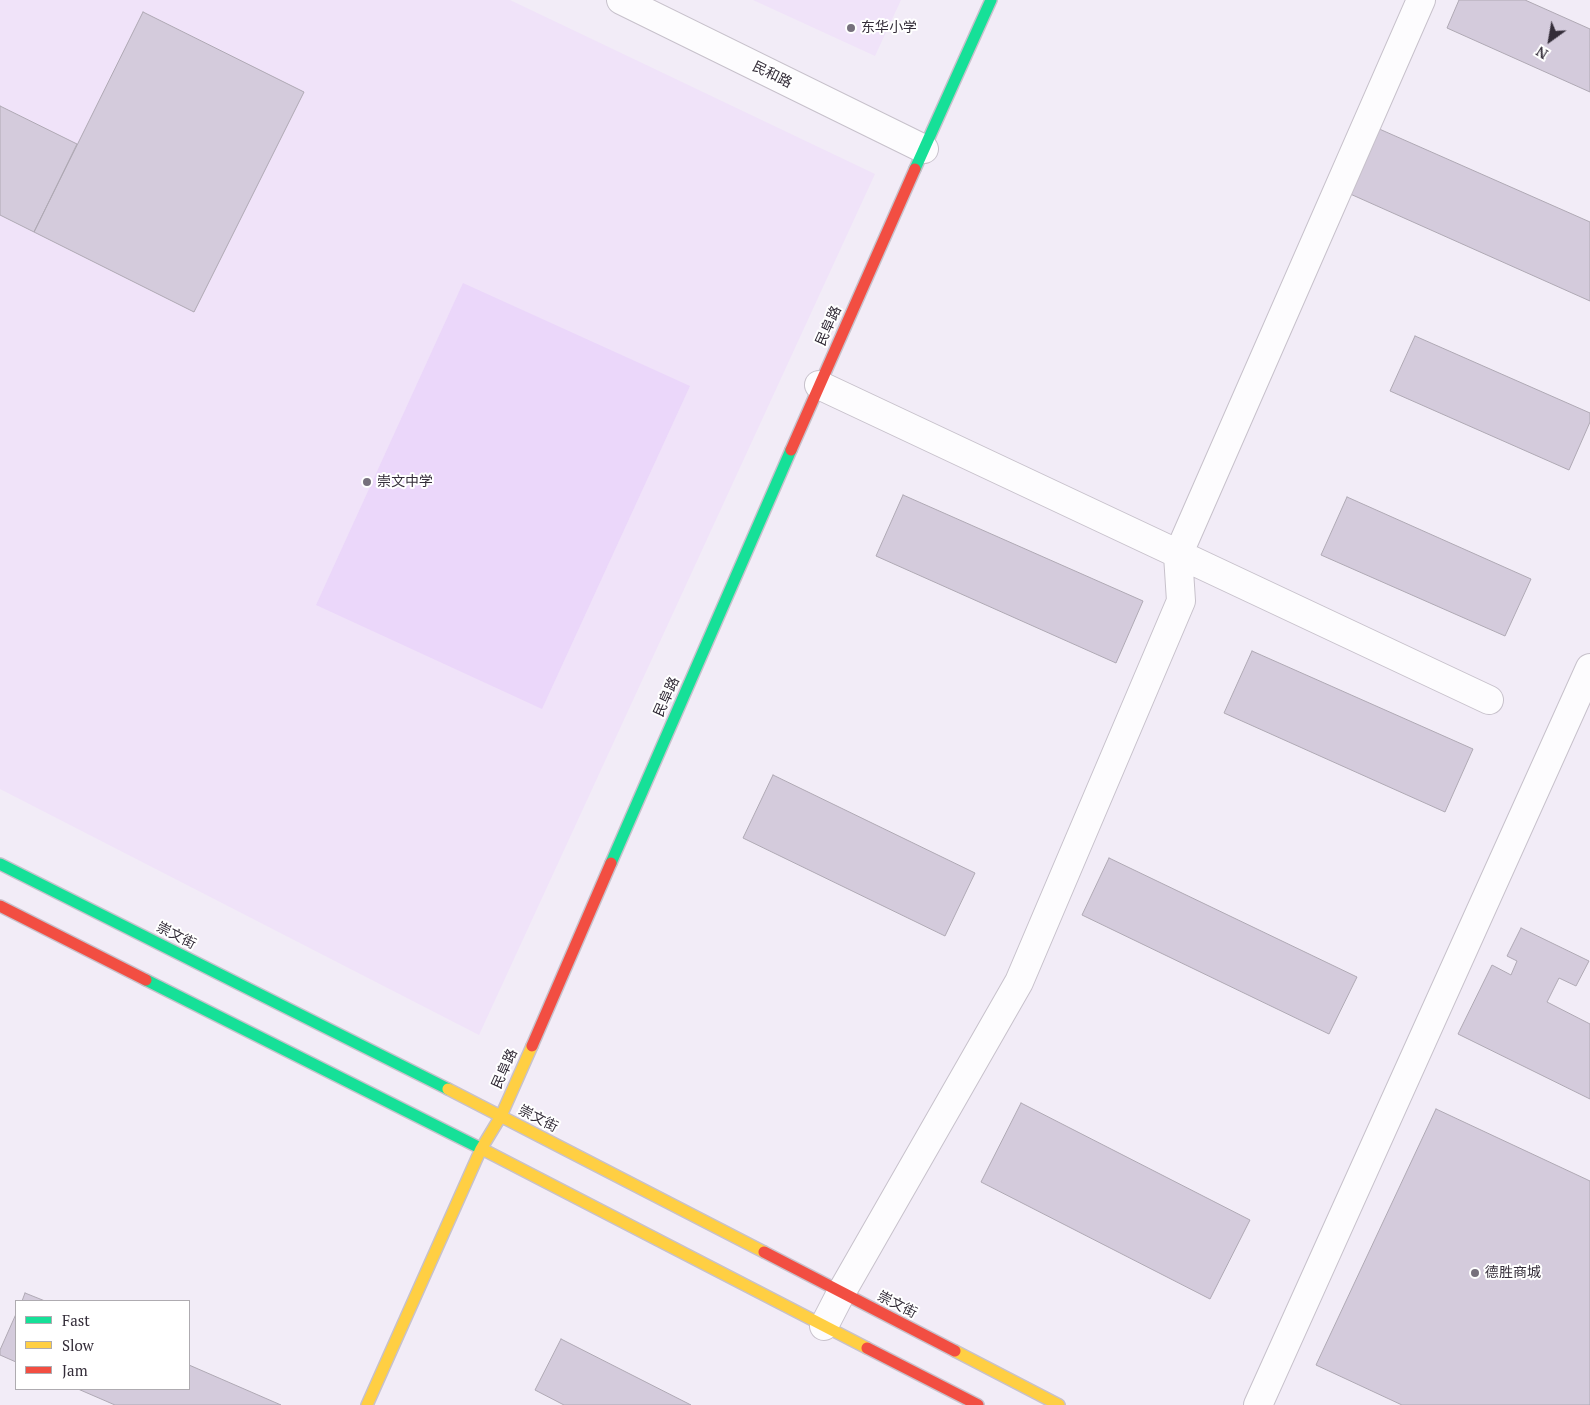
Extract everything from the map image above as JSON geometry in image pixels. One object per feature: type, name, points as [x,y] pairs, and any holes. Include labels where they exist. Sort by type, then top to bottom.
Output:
[{"type":"street","name":"民和路","points":[[620,0],[924,149]]},
{"type":"street","name":"民阜路","points":[[367,1405],[481,1149],[501,1116],[819,385],[991,0]]},
{"type":"street","points":[[824,1326],[1019,982],[1181,601],[1178,555],[1421,0]]},
{"type":"street","points":[[819,385],[1489,700]]},
{"type":"street","points":[[1258,1405],[1590,668]]},
{"type":"street","name":"崇文街","points":[[0,864],[501,1116],[1059,1405]]},
{"type":"street","points":[[0,906],[481,1149],[824,1326],[961,1401]]},
{"type":"shaded area","name":"崇文中学","points":[[0,0],[510,0],[875,174],[479,1035],[0,789]]},
{"type":"shaded area","name":"东华小学","points":[[753,0],[901,0],[875,56]]},
{"type":"shaded area","points":[[463,283],[690,386],[542,709],[316,605]]},
{"type":"building","points":[[1459,0],[1525,0],[1590,29],[1590,92],[1447,28]]},
{"type":"building","points":[[143,12],[304,92],[194,312],[34,232]]},
{"type":"building","points":[[0,106],[77,144],[34,232],[0,215]]},
{"type":"building","points":[[1377,128],[1590,222],[1590,301],[1348,193]]},
{"type":"building","points":[[1415,336],[1590,413],[1590,422],[1569,470],[1390,391]]},
{"type":"building","points":[[903,495],[1143,601],[1116,663],[876,556]]},
{"type":"building","points":[[1347,497],[1531,579],[1505,636],[1321,555]]},
{"type":"building","points":[[1252,651],[1473,749],[1445,812],[1224,713]]},
{"type":"building","points":[[773,775],[975,873],[945,936],[743,838]]},
{"type":"building","points":[[1109,858],[1357,977],[1329,1034],[1082,915]]},
{"type":"building","points":[[1521,928],[1589,961],[1576,986],[1559,978],[1547,1002],[1590,1024],[1590,1099],[1458,1034],[1492,965],[1511,975],[1517,961],[1507,956]]},
{"type":"building","points":[[1021,1103],[1250,1220],[1210,1299],[981,1182]]},
{"type":"building","name":"德胜商城","points":[[1436,1109],[1590,1181],[1590,1405],[1402,1405],[1316,1365]]},
{"type":"building","points":[[25,1293],[42,1300],[22,1300]]},
{"type":"building","points":[[15,1316],[15,1362],[0,1355],[0,1350]]},
{"type":"building","points":[[561,1339],[691,1405],[564,1405],[535,1390]]},
{"type":"building","points":[[190,1365],[281,1405],[115,1405],[80,1390],[190,1390]]},
{"type":"traffic: fast","points":[[915,169],[991,0]]},
{"type":"traffic: fast","points":[[611,863],[791,450]]},
{"type":"traffic: fast","points":[[0,864],[448,1089]]},
{"type":"traffic: fast","points":[[146,980],[482,1149]]},
{"type":"traffic: slow","points":[[367,1405],[481,1149],[501,1116],[532,1046]]},
{"type":"traffic: slow","points":[[448,1089],[764,1252]]},
{"type":"traffic: slow","points":[[482,1149],[867,1348]]},
{"type":"traffic: slow","points":[[955,1351],[1059,1405]]},
{"type":"traffic: jam","points":[[791,450],[915,169]]},
{"type":"traffic: jam","points":[[532,1046],[611,863]]},
{"type":"traffic: jam","points":[[0,906],[146,980]]},
{"type":"traffic: jam","points":[[764,1252],[955,1351]]},
{"type":"traffic: jam","points":[[867,1348],[978,1405]]},
{"type":"place","name":"东华小学","points":[[851,28]]},
{"type":"place","name":"崇文中学","points":[[367,482]]},
{"type":"place","name":"德胜商城","points":[[1475,1273]]}]
